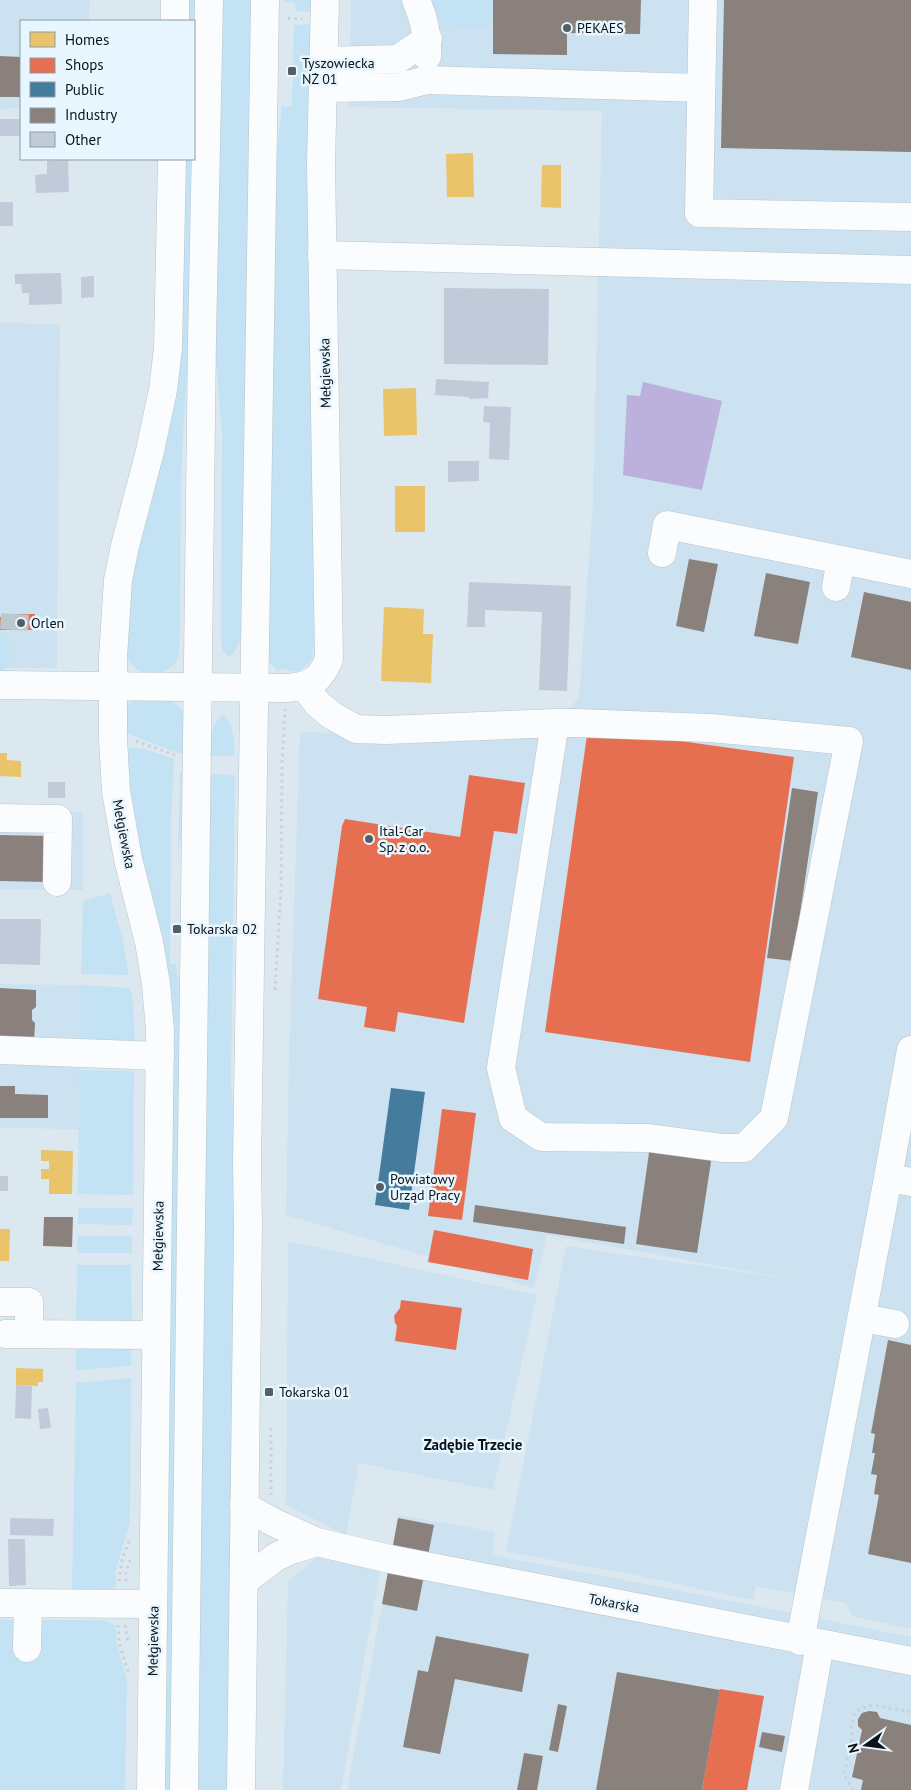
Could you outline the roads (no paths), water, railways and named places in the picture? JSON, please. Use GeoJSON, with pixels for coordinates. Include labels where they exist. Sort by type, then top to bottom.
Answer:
{"type":"FeatureCollection","features":[{"type":"Feature","properties":{"kind":"main road"},"geometry":{"type":"LineString","coordinates":[[175,0],[175,20]]}},
{"type":"Feature","properties":{"kind":"main road"},"geometry":{"type":"LineString","coordinates":[[184,1790],[202,329],[209,0]]}},
{"type":"Feature","properties":{"kind":"main road"},"geometry":{"type":"LineString","coordinates":[[241,1790],[248,1226],[247,1162],[256,687],[265,0]]}},
{"type":"Feature","properties":{"kind":"main road","name":"Mełgiewska"},"geometry":{"type":"LineString","coordinates":[[305,687],[318,678],[325,669],[329,658],[321,163],[325,0]]}},
{"type":"Feature","properties":{"kind":"main road"},"geometry":{"type":"LineString","coordinates":[[416,0],[421,11],[428,39],[427,80]]}},
{"type":"Feature","properties":{"kind":"main road"},"geometry":{"type":"LineString","coordinates":[[703,0],[699,212],[911,217]]}},
{"type":"Feature","properties":{"kind":"main road"},"geometry":{"type":"LineString","coordinates":[[324,61],[398,59],[428,39]]}},
{"type":"Feature","properties":{"kind":"main road"},"geometry":{"type":"LineString","coordinates":[[324,88],[399,87],[427,80],[701,88]]}},
{"type":"Feature","properties":{"kind":"main road","name":"Mełgiewska"},"geometry":{"type":"LineString","coordinates":[[151,1790],[160,1056],[158,1007],[152,960],[124,842],[116,791],[113,739],[113,686],[114,621],[118,580],[131,520],[160,408],[165,373],[170,295],[172,160]]}},
{"type":"Feature","properties":{"kind":"main road"},"geometry":{"type":"LineString","coordinates":[[322,255],[911,270]]}},
{"type":"Feature","properties":{"kind":"main road"},"geometry":{"type":"LineString","coordinates":[[662,553],[667,525],[911,574]]}},
{"type":"Feature","properties":{"kind":"main road"},"geometry":{"type":"LineString","coordinates":[[836,587],[841,560]]}},
{"type":"Feature","properties":{"kind":"main road"},"geometry":{"type":"LineString","coordinates":[[0,685],[305,687],[317,703],[331,716],[356,729],[386,730],[555,723],[576,723],[710,728],[849,741],[774,1118],[744,1148],[723,1148],[649,1138],[541,1137],[513,1118],[501,1068],[555,723]]}},
{"type":"Feature","properties":{"kind":"main road"},"geometry":{"type":"LineString","coordinates":[[0,818],[58,820],[57,882]]}},
{"type":"Feature","properties":{"kind":"main road"},"geometry":{"type":"LineString","coordinates":[[0,1050],[160,1056]]}},
{"type":"Feature","properties":{"kind":"main road"},"geometry":{"type":"LineString","coordinates":[[794,1790],[810,1643],[862,1318],[900,1180],[911,1050]]}},
{"type":"Feature","properties":{"kind":"main road"},"geometry":{"type":"LineString","coordinates":[[0,1302],[28,1302],[17,1334],[156,1335]]}},
{"type":"Feature","properties":{"kind":"main road"},"geometry":{"type":"LineString","coordinates":[[862,1318],[895,1324]]}},
{"type":"Feature","properties":{"kind":"main road","name":"Tokarska"},"geometry":{"type":"LineString","coordinates":[[244,1506],[275,1524],[318,1542],[390,1559],[810,1643],[911,1661]]}},
{"type":"Feature","properties":{"kind":"main road","name":"Tokarska"},"geometry":{"type":"LineString","coordinates":[[244,1581],[276,1558],[291,1550],[318,1542]]}},
{"type":"Feature","properties":{"kind":"main road"},"geometry":{"type":"LineString","coordinates":[[0,1603],[153,1604]]}},
{"type":"Feature","properties":{"kind":"main road"},"geometry":{"type":"LineString","coordinates":[[27,1648],[28,1603]]}},
{"type":"Feature","properties":{"kind":"tunnel"},"geometry":{"type":"LineString","coordinates":[[14,630],[15,614]]}},
{"type":"Feature","properties":{"kind":"place","name":"PEKAES"},"geometry":{"type":"Point","coordinates":[567,28]}},
{"type":"Feature","properties":{"kind":"place","name":"Tyszowiecka NŻ 01"},"geometry":{"type":"Point","coordinates":[292,71]}},
{"type":"Feature","properties":{"kind":"place","name":"Orlen"},"geometry":{"type":"Point","coordinates":[21,623]}},
{"type":"Feature","properties":{"kind":"place","name":"Ital-Car Sp. z o.o."},"geometry":{"type":"Point","coordinates":[369,839]}},
{"type":"Feature","properties":{"kind":"place","name":"Tokarska 02"},"geometry":{"type":"Point","coordinates":[177,929]}},
{"type":"Feature","properties":{"kind":"place","name":"Powiatowy Urząd Pracy"},"geometry":{"type":"Point","coordinates":[380,1187]}},
{"type":"Feature","properties":{"kind":"place","name":"Tokarska 01"},"geometry":{"type":"Point","coordinates":[269,1392]}},
{"type":"Feature","properties":{"kind":"district","name":"Zadębie Trzecie"},"geometry":{"type":"Point","coordinates":[473,1444]}}]}
